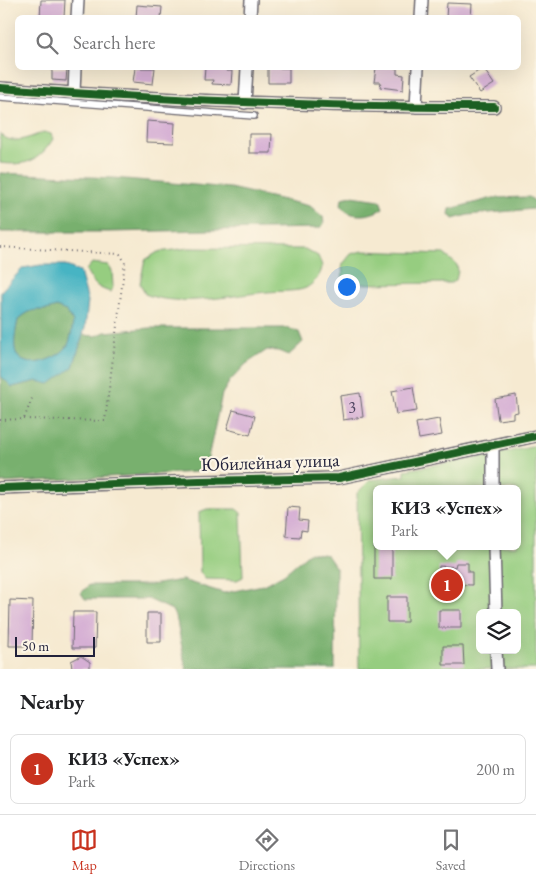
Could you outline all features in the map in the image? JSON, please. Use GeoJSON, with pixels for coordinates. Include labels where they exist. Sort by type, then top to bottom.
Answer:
{"type":"FeatureCollection","features":[{"type":"Feature","properties":{"kind":"street"},"geometry":{"type":"LineString","coordinates":[[78,0],[78,15]]}},
{"type":"Feature","properties":{"kind":"street"},"geometry":{"type":"LineString","coordinates":[[250,15],[251,0]]}},
{"type":"Feature","properties":{"kind":"street"},"geometry":{"type":"LineString","coordinates":[[421,15],[422,0]]}},
{"type":"Feature","properties":{"kind":"street"},"geometry":{"type":"LineString","coordinates":[[74,93],[75,70]]}},
{"type":"Feature","properties":{"kind":"street"},"geometry":{"type":"LineString","coordinates":[[244,103],[247,70]]}},
{"type":"Feature","properties":{"kind":"street"},"geometry":{"type":"LineString","coordinates":[[416,107],[418,70]]}},
{"type":"Feature","properties":{"kind":"street"},"geometry":{"type":"LineString","coordinates":[[0,88],[244,103],[494,107]]}},
{"type":"Feature","properties":{"kind":"street","name":"Юбилейная улица"},"geometry":{"type":"LineString","coordinates":[[0,488],[339,478],[536,436]]}},
{"type":"Feature","properties":{"kind":"street"},"geometry":{"type":"LineString","coordinates":[[493,445],[494,485]]}},
{"type":"Feature","properties":{"kind":"street"},"geometry":{"type":"LineString","coordinates":[[494,550],[496,609]]}},
{"type":"Feature","properties":{"kind":"street"},"geometry":{"type":"LineString","coordinates":[[496,654],[497,669]]}},
{"type":"Feature","properties":{"kind":"lane"},"geometry":{"type":"LineString","coordinates":[[0,98],[254,116]]}},
{"type":"Feature","properties":{"kind":"path"},"geometry":{"type":"LineString","coordinates":[[0,247],[120,254],[125,262],[106,420],[0,420]]}},
{"type":"Feature","properties":{"kind":"path"},"geometry":{"type":"LineString","coordinates":[[24,419],[33,396]]}},
{"type":"Feature","properties":{"kind":"green space"},"geometry":{"type":"Polygon","coordinates":[[[44,132],[51,134],[53,139],[48,147],[37,157],[24,163],[0,163],[0,133],[9,139],[21,140],[44,132]]]}},
{"type":"Feature","properties":{"kind":"green space"},"geometry":{"type":"Polygon","coordinates":[[[0,173],[113,178],[230,188],[310,206],[323,217],[324,224],[319,228],[0,232],[0,173]]]}},
{"type":"Feature","properties":{"kind":"green space"},"geometry":{"type":"Polygon","coordinates":[[[352,196],[380,200],[383,208],[365,215],[350,213],[345,211],[341,205],[342,198],[352,196]]]}},
{"type":"Feature","properties":{"kind":"green space"},"geometry":{"type":"Polygon","coordinates":[[[529,197],[536,202],[536,206],[533,209],[468,215],[453,219],[449,214],[450,209],[493,198],[529,197]]]}},
{"type":"Feature","properties":{"kind":"green space"},"geometry":{"type":"Polygon","coordinates":[[[189,248],[305,249],[318,256],[322,267],[320,274],[314,282],[306,288],[298,290],[189,300],[173,300],[145,294],[140,283],[145,260],[158,252],[189,248]]]}},
{"type":"Feature","properties":{"kind":"green space"},"geometry":{"type":"Polygon","coordinates":[[[362,251],[444,254],[457,265],[456,280],[451,283],[353,284],[343,280],[342,265],[351,254],[362,251]]]}},
{"type":"Feature","properties":{"kind":"green space"},"geometry":{"type":"Polygon","coordinates":[[[92,263],[108,265],[112,271],[113,287],[110,292],[95,284],[86,270],[92,263]]]}},
{"type":"Feature","properties":{"kind":"green space"},"geometry":{"type":"Polygon","coordinates":[[[56,307],[66,311],[73,322],[68,345],[56,356],[42,362],[34,363],[21,360],[17,355],[15,347],[18,320],[29,312],[56,307]]]}},
{"type":"Feature","properties":{"kind":"green space"},"geometry":{"type":"Polygon","coordinates":[[[149,328],[286,328],[299,332],[303,342],[289,355],[267,350],[246,364],[230,381],[222,394],[206,467],[196,472],[0,483],[1,376],[12,387],[37,381],[73,367],[83,335],[96,336],[105,332],[149,328]]]}},
{"type":"Feature","properties":{"kind":"green space"},"geometry":{"type":"Polygon","coordinates":[[[536,446],[536,669],[359,669],[357,493],[370,480],[405,476],[405,470],[536,446]]]}},
{"type":"Feature","properties":{"kind":"green space"},"geometry":{"type":"Polygon","coordinates":[[[207,509],[236,509],[241,513],[243,577],[237,580],[205,579],[200,572],[199,512],[207,509]]]}},
{"type":"Feature","properties":{"kind":"green space"},"geometry":{"type":"Polygon","coordinates":[[[310,552],[327,555],[336,568],[335,669],[186,669],[177,621],[172,610],[148,599],[85,599],[81,593],[89,585],[150,585],[182,580],[224,593],[263,585],[284,574],[310,552]]]}},
{"type":"Feature","properties":{"kind":"water"},"geometry":{"type":"Polygon","coordinates":[[[41,265],[64,265],[80,272],[88,301],[85,328],[73,367],[50,384],[37,381],[12,387],[1,376],[1,291],[23,268],[41,265]],[[56,307],[33,311],[18,320],[15,347],[17,355],[21,360],[34,363],[42,362],[56,356],[66,348],[70,339],[73,322],[66,311],[56,307]]]}},
{"type":"Feature","properties":{"kind":"building"},"geometry":{"type":"Polygon","coordinates":[[[41,0],[65,0],[64,15],[40,15],[41,0]]]}},
{"type":"Feature","properties":{"kind":"building"},"geometry":{"type":"Polygon","coordinates":[[[447,3],[472,4],[471,15],[446,15],[447,3]]]}},
{"type":"Feature","properties":{"kind":"building"},"geometry":{"type":"Polygon","coordinates":[[[137,5],[162,7],[161,15],[136,15],[137,5]]]}},
{"type":"Feature","properties":{"kind":"building"},"geometry":{"type":"Polygon","coordinates":[[[52,70],[67,70],[66,81],[52,80],[52,70]]]}},
{"type":"Feature","properties":{"kind":"building"},"geometry":{"type":"Polygon","coordinates":[[[135,70],[155,70],[153,84],[133,82],[135,70]]]}},
{"type":"Feature","properties":{"kind":"building"},"geometry":{"type":"Polygon","coordinates":[[[205,70],[232,71],[231,85],[212,84],[213,80],[204,80],[205,70]]]}},
{"type":"Feature","properties":{"kind":"building"},"geometry":{"type":"Polygon","coordinates":[[[268,70],[289,70],[289,83],[268,83],[268,70]]]}},
{"type":"Feature","properties":{"kind":"building"},"geometry":{"type":"Polygon","coordinates":[[[376,70],[397,70],[397,74],[404,75],[403,90],[380,87],[381,82],[374,82],[376,70]]]}},
{"type":"Feature","properties":{"kind":"building"},"geometry":{"type":"Polygon","coordinates":[[[480,70],[484,70],[494,84],[480,93],[469,77],[480,70]]]}},
{"type":"Feature","properties":{"kind":"building"},"geometry":{"type":"Polygon","coordinates":[[[147,121],[175,123],[174,143],[146,142],[147,121]]]}},
{"type":"Feature","properties":{"kind":"building"},"geometry":{"type":"Polygon","coordinates":[[[249,134],[272,134],[271,153],[249,153],[249,134]]]}},
{"type":"Feature","properties":{"kind":"building"},"geometry":{"type":"Polygon","coordinates":[[[413,387],[417,411],[396,414],[392,391],[413,387]]]}},
{"type":"Feature","properties":{"kind":"building"},"geometry":{"type":"Polygon","coordinates":[[[360,393],[363,417],[343,420],[340,396],[360,393]]]}},
{"type":"Feature","properties":{"kind":"building"},"geometry":{"type":"Polygon","coordinates":[[[516,395],[518,412],[513,413],[513,418],[498,420],[495,399],[516,395]]]}},
{"type":"Feature","properties":{"kind":"building"},"geometry":{"type":"Polygon","coordinates":[[[233,410],[255,416],[250,435],[227,429],[233,410]]]}},
{"type":"Feature","properties":{"kind":"building"},"geometry":{"type":"Polygon","coordinates":[[[439,419],[442,435],[419,439],[416,423],[439,419]]]}},
{"type":"Feature","properties":{"kind":"building"},"geometry":{"type":"Polygon","coordinates":[[[288,507],[300,508],[299,520],[308,521],[307,531],[301,530],[300,537],[286,536],[288,507]]]}},
{"type":"Feature","properties":{"kind":"building"},"geometry":{"type":"Polygon","coordinates":[[[374,550],[392,550],[392,579],[374,579],[374,550]]]}},
{"type":"Feature","properties":{"kind":"building"},"geometry":{"type":"Polygon","coordinates":[[[456,563],[468,563],[468,572],[472,572],[472,585],[439,584],[439,566],[455,567],[456,563]]]}},
{"type":"Feature","properties":{"kind":"building"},"geometry":{"type":"Polygon","coordinates":[[[387,597],[407,597],[407,622],[387,622],[387,597]]]}},
{"type":"Feature","properties":{"kind":"building"},"geometry":{"type":"Polygon","coordinates":[[[10,600],[33,601],[32,646],[9,646],[10,600]]]}},
{"type":"Feature","properties":{"kind":"building"},"geometry":{"type":"Polygon","coordinates":[[[439,610],[461,610],[461,628],[439,628],[439,610]]]}},
{"type":"Feature","properties":{"kind":"building"},"geometry":{"type":"Polygon","coordinates":[[[73,612],[96,612],[95,648],[72,648],[73,612]]]}},
{"type":"Feature","properties":{"kind":"building"},"geometry":{"type":"Polygon","coordinates":[[[147,613],[161,613],[161,642],[147,642],[147,613]]]}},
{"type":"Feature","properties":{"kind":"building"},"geometry":{"type":"Polygon","coordinates":[[[443,646],[463,646],[464,665],[443,665],[443,646]]]}},
{"type":"Feature","properties":{"kind":"building"},"geometry":{"type":"Polygon","coordinates":[[[81,656],[90,662],[90,669],[72,669],[71,661],[81,656]]]}},
{"type":"Feature","properties":{"kind":"cycle path"},"geometry":{"type":"LineString","coordinates":[[0,88],[247,102],[370,106],[494,107]]}},
{"type":"Feature","properties":{"kind":"cycle path"},"geometry":{"type":"LineString","coordinates":[[0,488],[339,478],[536,436]]}},
{"type":"Feature","properties":{"kind":"place","name":"КИЗ «Успех»"},"geometry":{"type":"Point","coordinates":[447,585]}}]}
